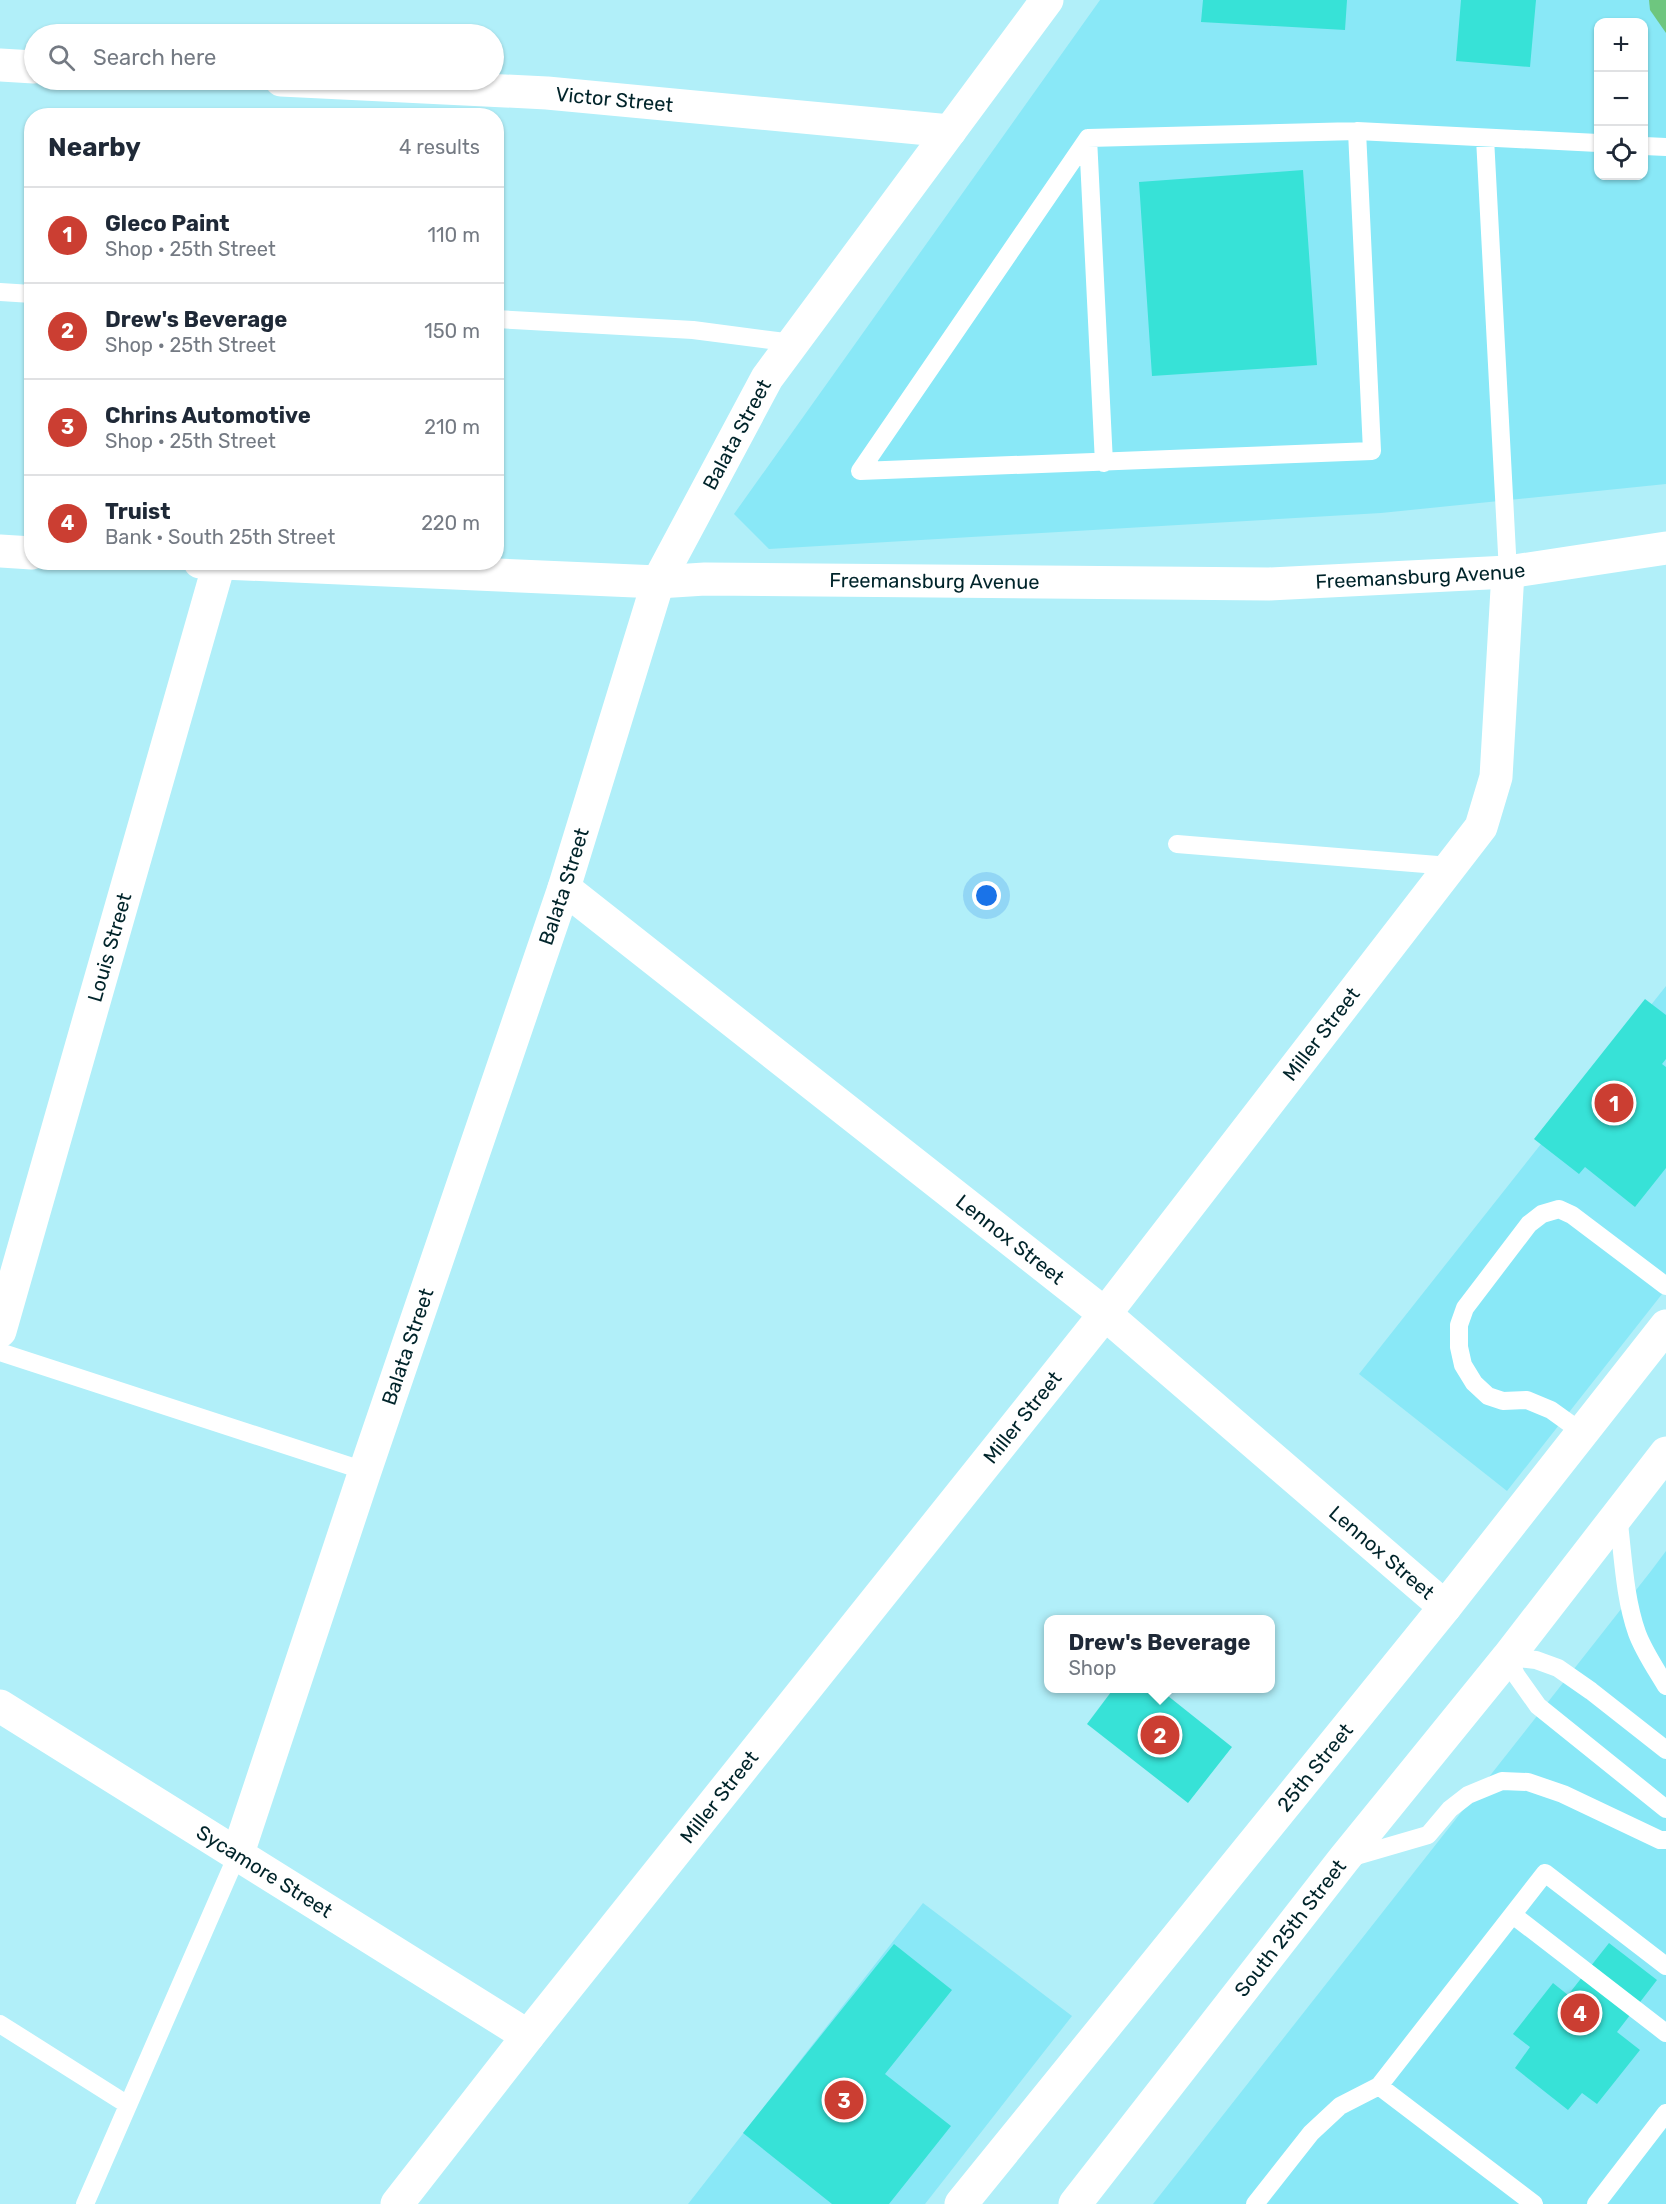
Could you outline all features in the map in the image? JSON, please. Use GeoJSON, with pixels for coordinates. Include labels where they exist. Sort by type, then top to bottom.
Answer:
{"type":"FeatureCollection","features":[{"type":"Feature","properties":{"kind":"street","name":"Balata Street"},"geometry":{"type":"LineString","coordinates":[[238,1853],[365,1471],[564,888],[658,582],[767,378],[1047,0]]}},
{"type":"Feature","properties":{"kind":"street"},"geometry":{"type":"LineString","coordinates":[[0,65],[24,66]]}},
{"type":"Feature","properties":{"kind":"street","name":"Victor Street"},"geometry":{"type":"LineString","coordinates":[[485,90],[547,93],[950,131]]}},
{"type":"Feature","properties":{"kind":"street","name":"Freemansburg Avenue"},"geometry":{"type":"LineString","coordinates":[[375,570],[658,582],[705,579],[1269,584],[1508,572],[1666,548]]}},
{"type":"Feature","properties":{"kind":"street"},"geometry":{"type":"LineString","coordinates":[[0,551],[24,552]]}},
{"type":"Feature","properties":{"kind":"street","name":"Louis Street"},"geometry":{"type":"LineString","coordinates":[[0,1331],[208,570]]}},
{"type":"Feature","properties":{"kind":"street","name":"Miller Street"},"geometry":{"type":"LineString","coordinates":[[397,2204],[528,2036],[1105,1314],[1255,1123],[1481,827],[1496,777],[1508,572]]}},
{"type":"Feature","properties":{"kind":"street","name":"Lennox Street"},"geometry":{"type":"LineString","coordinates":[[564,888],[1105,1314],[1445,1607]]}},
{"type":"Feature","properties":{"kind":"street","name":"25th Street"},"geometry":{"type":"LineString","coordinates":[[961,2204],[1445,1607],[1666,1326]]}},
{"type":"Feature","properties":{"kind":"street"},"geometry":{"type":"LineString","coordinates":[[1508,1657],[1666,1454]]}},
{"type":"Feature","properties":{"kind":"street","name":"South 25th Street"},"geometry":{"type":"LineString","coordinates":[[1075,2204],[1344,1859],[1508,1657]]}},
{"type":"Feature","properties":{"kind":"street","name":"Sycamore Street"},"geometry":{"type":"LineString","coordinates":[[0,1706],[528,2036]]}},
{"type":"Feature","properties":{"kind":"lane"},"geometry":{"type":"LineString","coordinates":[[1088,138],[860,471],[1372,451],[1358,131]]}},
{"type":"Feature","properties":{"kind":"lane"},"geometry":{"type":"LineString","coordinates":[[1088,138],[1358,131],[1594,143]]}},
{"type":"Feature","properties":{"kind":"lane"},"geometry":{"type":"LineString","coordinates":[[1088,138],[1104,463]]}},
{"type":"Feature","properties":{"kind":"lane"},"geometry":{"type":"LineString","coordinates":[[1485,138],[1508,572]]}},
{"type":"Feature","properties":{"kind":"lane"},"geometry":{"type":"LineString","coordinates":[[1648,146],[1666,147]]}},
{"type":"Feature","properties":{"kind":"lane"},"geometry":{"type":"LineString","coordinates":[[0,292],[24,294]]}},
{"type":"Feature","properties":{"kind":"lane"},"geometry":{"type":"LineString","coordinates":[[504,319],[693,330],[793,343]]}},
{"type":"Feature","properties":{"kind":"lane"},"geometry":{"type":"LineString","coordinates":[[1177,844],[1450,866]]}},
{"type":"Feature","properties":{"kind":"lane"},"geometry":{"type":"LineString","coordinates":[[1583,1432],[1551,1410],[1527,1400],[1503,1401],[1488,1396],[1474,1383],[1463,1365],[1460,1347],[1459,1325],[1465,1308],[1529,1224],[1542,1214],[1559,1209],[1572,1215],[1666,1286]]}},
{"type":"Feature","properties":{"kind":"lane"},"geometry":{"type":"LineString","coordinates":[[0,1352],[365,1471]]}},
{"type":"Feature","properties":{"kind":"lane"},"geometry":{"type":"LineString","coordinates":[[1618,1515],[1626,1586],[1637,1632],[1646,1653],[1666,1686]]}},
{"type":"Feature","properties":{"kind":"lane"},"geometry":{"type":"LineString","coordinates":[[1508,1657],[1536,1660],[1558,1668],[1666,1750]]}},
{"type":"Feature","properties":{"kind":"lane"},"geometry":{"type":"LineString","coordinates":[[1508,1657],[1516,1675],[1538,1706],[1666,1809]]}},
{"type":"Feature","properties":{"kind":"lane"},"geometry":{"type":"LineString","coordinates":[[1344,1859],[1428,1835],[1450,1809],[1468,1795],[1502,1781],[1528,1782],[1563,1794],[1660,1840],[1666,1840]]}},
{"type":"Feature","properties":{"kind":"lane"},"geometry":{"type":"LineString","coordinates":[[85,2204],[238,1853]]}},
{"type":"Feature","properties":{"kind":"lane"},"geometry":{"type":"LineString","coordinates":[[1255,2204],[1311,2133],[1340,2106],[1379,2086],[1545,1873],[1666,1966]]}},
{"type":"Feature","properties":{"kind":"lane"},"geometry":{"type":"LineString","coordinates":[[1513,1915],[1666,2033]]}},
{"type":"Feature","properties":{"kind":"lane"},"geometry":{"type":"LineString","coordinates":[[0,2024],[128,2105]]}},
{"type":"Feature","properties":{"kind":"lane"},"geometry":{"type":"LineString","coordinates":[[1379,2086],[1534,2204]]}},
{"type":"Feature","properties":{"kind":"lane"},"geometry":{"type":"LineString","coordinates":[[1596,2204],[1666,2113]]}},
{"type":"Feature","properties":{"kind":"shaded area"},"geometry":{"type":"Polygon","coordinates":[[[1100,0],[1666,0],[1666,484],[1381,513],[769,549],[734,514],[1100,0]]]}},
{"type":"Feature","properties":{"kind":"shaded area"},"geometry":{"type":"Polygon","coordinates":[[[1649,0],[1666,0],[1666,33],[1650,10],[1649,0]]]}},
{"type":"Feature","properties":{"kind":"shaded area"},"geometry":{"type":"Polygon","coordinates":[[[1666,986],[1666,1289],[1507,1491],[1359,1374],[1666,986]]]}},
{"type":"Feature","properties":{"kind":"shaded area"},"geometry":{"type":"Polygon","coordinates":[[[1666,1551],[1666,2204],[1153,2204],[1651,1571],[1666,1551]]]}},
{"type":"Feature","properties":{"kind":"shaded area"},"geometry":{"type":"Polygon","coordinates":[[[923,1903],[1072,2016],[925,2204],[688,2204],[923,1903]]]}},
{"type":"Feature","properties":{"kind":"building"},"geometry":{"type":"Polygon","coordinates":[[[1203,0],[1347,0],[1345,30],[1201,22],[1203,0]]]}},
{"type":"Feature","properties":{"kind":"building"},"geometry":{"type":"Polygon","coordinates":[[[1461,0],[1536,0],[1530,67],[1456,61],[1461,0]]]}},
{"type":"Feature","properties":{"kind":"building"},"geometry":{"type":"Polygon","coordinates":[[[1303,170],[1317,365],[1152,376],[1139,182],[1303,170]]]}},
{"type":"Feature","properties":{"kind":"building"},"geometry":{"type":"Polygon","coordinates":[[[1645,999],[1666,1015],[1666,1059],[1662,1064],[1666,1067],[1666,1168],[1635,1207],[1585,1167],[1579,1174],[1534,1139],[1645,999]]]}},
{"type":"Feature","properties":{"kind":"building"},"geometry":{"type":"Polygon","coordinates":[[[1110,1693],[1164,1693],[1232,1747],[1188,1803],[1087,1724],[1110,1693]]]}},
{"type":"Feature","properties":{"kind":"building"},"geometry":{"type":"Polygon","coordinates":[[[1609,1943],[1657,1980],[1617,2032],[1640,2050],[1597,2104],[1582,2093],[1568,2110],[1515,2068],[1530,2047],[1513,2034],[1553,1983],[1568,1995],[1609,1943]]]}},
{"type":"Feature","properties":{"kind":"building"},"geometry":{"type":"Polygon","coordinates":[[[894,1944],[952,1990],[885,2074],[951,2126],[889,2204],[832,2204],[743,2133],[894,1944]]]}},
{"type":"Feature","properties":{"kind":"place","name":"Gleco Paint"},"geometry":{"type":"Point","coordinates":[1614,1103]}},
{"type":"Feature","properties":{"kind":"place","name":"Drew's Beverage"},"geometry":{"type":"Point","coordinates":[1160,1735]}},
{"type":"Feature","properties":{"kind":"place","name":"Truist"},"geometry":{"type":"Point","coordinates":[1580,2013]}},
{"type":"Feature","properties":{"kind":"place","name":"Chrins Automotive"},"geometry":{"type":"Point","coordinates":[844,2100]}}]}
